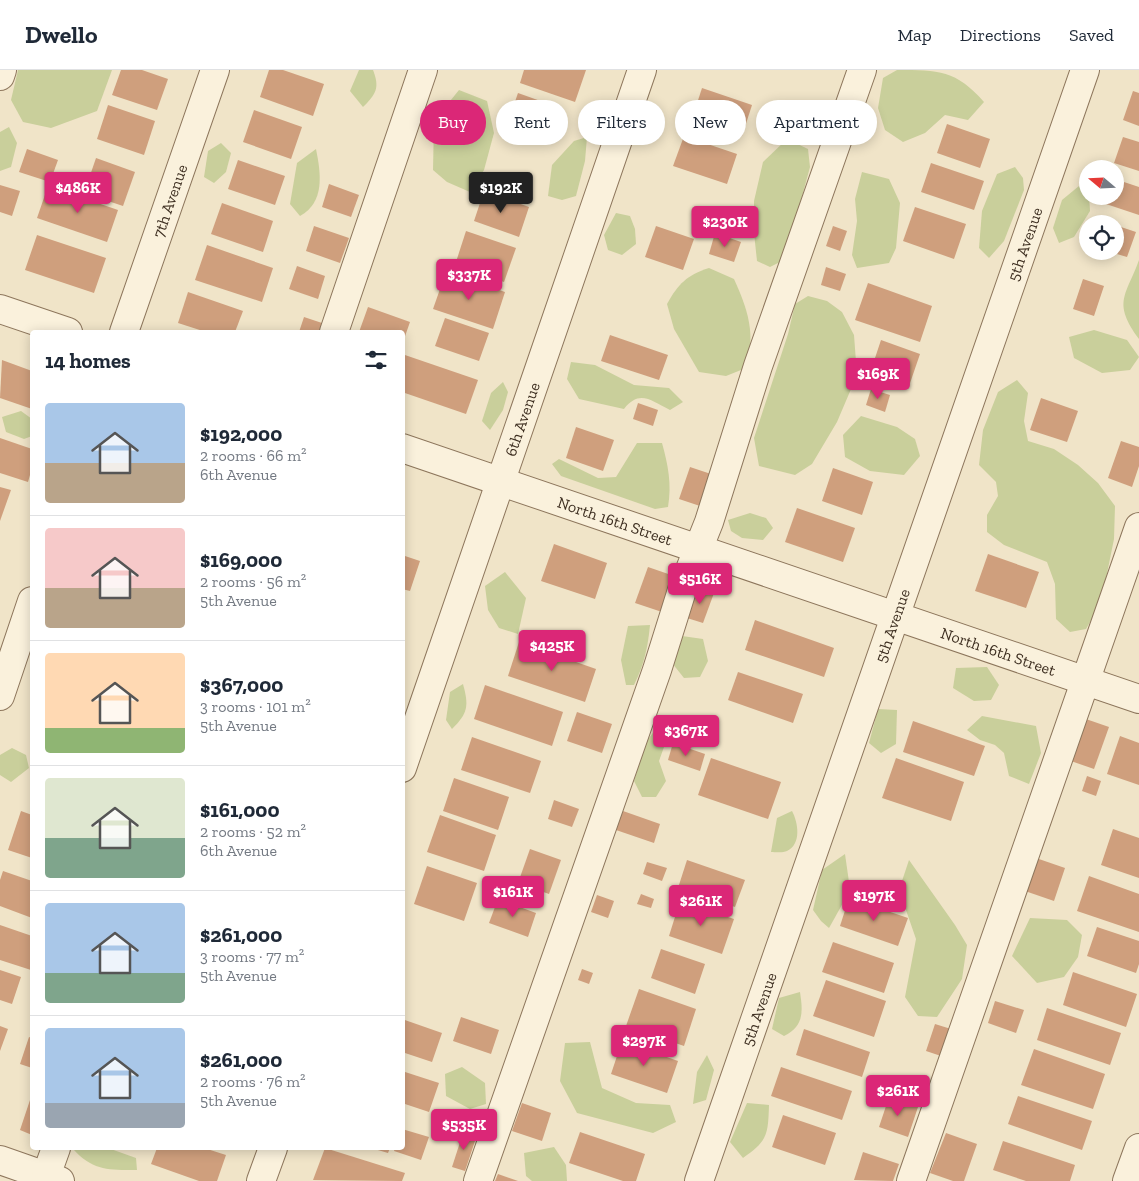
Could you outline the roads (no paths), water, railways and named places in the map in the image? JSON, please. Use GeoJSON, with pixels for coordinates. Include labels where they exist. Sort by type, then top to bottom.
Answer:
{"type":"FeatureCollection","features":[{"type":"Feature","properties":{"kind":"street"},"geometry":{"type":"LineString","coordinates":[[0,76],[2,70]]}},
{"type":"Feature","properties":{"kind":"street","name":"7th Avenue"},"geometry":{"type":"LineString","coordinates":[[125,330],[215,70]]}},
{"type":"Feature","properties":{"kind":"street"},"geometry":{"type":"LineString","coordinates":[[335,330],[424,70]]}},
{"type":"Feature","properties":{"kind":"street","name":"6th Avenue"},"geometry":{"type":"LineString","coordinates":[[405,759],[642,70]]}},
{"type":"Feature","properties":{"kind":"street"},"geometry":{"type":"LineString","coordinates":[[478,1181],[698,549],[758,366],[862,70]]}},
{"type":"Feature","properties":{"kind":"street","name":"5th Avenue"},"geometry":{"type":"LineString","coordinates":[[699,1181],[1086,70]]}},
{"type":"Feature","properties":{"kind":"street"},"geometry":{"type":"LineString","coordinates":[[0,309],[62,330]]}},
{"type":"Feature","properties":{"kind":"street","name":"North 16th Street"},"geometry":{"type":"LineString","coordinates":[[405,449],[1139,699]]}},
{"type":"Feature","properties":{"kind":"street"},"geometry":{"type":"LineString","coordinates":[[911,1181],[1087,681],[1139,527]]}},
{"type":"Feature","properties":{"kind":"street"},"geometry":{"type":"LineString","coordinates":[[0,696],[30,607]]}},
{"type":"Feature","properties":{"kind":"street"},"geometry":{"type":"LineString","coordinates":[[1127,1181],[1139,1148]]}},
{"type":"Feature","properties":{"kind":"street"},"geometry":{"type":"LineString","coordinates":[[0,1160],[53,1179],[56,1150]]}},
{"type":"Feature","properties":{"kind":"street"},"geometry":{"type":"LineString","coordinates":[[261,1181],[272,1150]]}}]}
